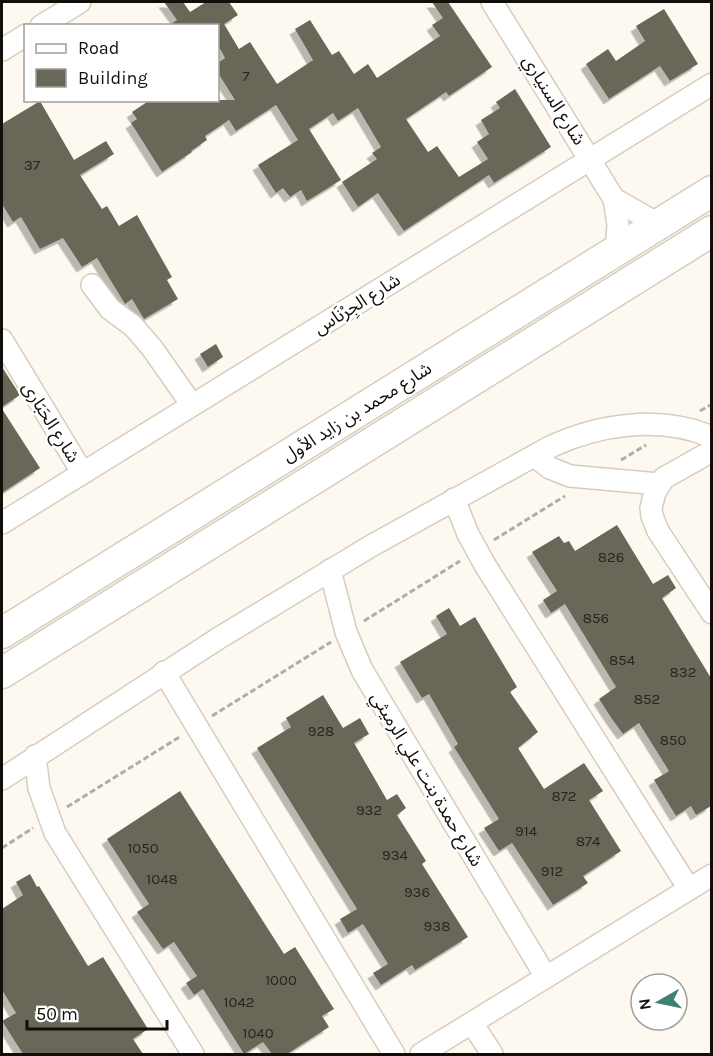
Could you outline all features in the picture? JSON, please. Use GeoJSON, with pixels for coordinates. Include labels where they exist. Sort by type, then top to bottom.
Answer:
{"type":"FeatureCollection","features":[{"type":"Feature","properties":{"kind":"main road","name":"شارع محمد بن زايد الأول"},"geometry":{"type":"LineString","coordinates":[[2,633],[711,191]]}},
{"type":"Feature","properties":{"kind":"main road","name":"شارع محمد بن زايد الأول"},"geometry":{"type":"LineString","coordinates":[[2,673],[703,240]]}},
{"type":"Feature","properties":{"kind":"street"},"geometry":{"type":"LineString","coordinates":[[44,24],[80,2]]}},
{"type":"Feature","properties":{"kind":"street","name":"شارع السنياري"},"geometry":{"type":"LineString","coordinates":[[492,2],[614,199],[618,225],[616,251]]}},
{"type":"Feature","properties":{"kind":"street"},"geometry":{"type":"LineString","coordinates":[[2,50],[24,36]]}},
{"type":"Feature","properties":{"kind":"street","name":"شارع الجِرْنَاس"},"geometry":{"type":"LineString","coordinates":[[2,523],[711,84]]}},
{"type":"Feature","properties":{"kind":"street","name":"شارع السنياري"},"geometry":{"type":"LineString","coordinates":[[614,199],[658,224]]}},
{"type":"Feature","properties":{"kind":"street"},"geometry":{"type":"LineString","coordinates":[[92,285],[110,309],[133,326],[152,348],[192,405]]}},
{"type":"Feature","properties":{"kind":"street","name":"شارع الحَبَارى"},"geometry":{"type":"LineString","coordinates":[[2,340],[82,472]]}},
{"type":"Feature","properties":{"kind":"street"},"geometry":{"type":"LineString","coordinates":[[2,779],[164,672],[330,570],[454,499],[566,439],[617,426],[675,427],[711,437]]}},
{"type":"Feature","properties":{"kind":"street"},"geometry":{"type":"LineString","coordinates":[[711,451],[671,474],[659,484],[654,492],[651,508],[654,524],[711,613]]}},
{"type":"Feature","properties":{"kind":"street"},"geometry":{"type":"LineString","coordinates":[[534,456],[550,468],[570,476],[659,484]]}},
{"type":"Feature","properties":{"kind":"street"},"geometry":{"type":"LineString","coordinates":[[454,499],[481,558],[689,889]]}},
{"type":"Feature","properties":{"kind":"street","name":"شارع حمدة بنت علي الرميثي"},"geometry":{"type":"LineString","coordinates":[[330,570],[343,622],[362,670],[546,977]]}},
{"type":"Feature","properties":{"kind":"street"},"geometry":{"type":"LineString","coordinates":[[164,672],[394,1054]]}},
{"type":"Feature","properties":{"kind":"street"},"geometry":{"type":"LineString","coordinates":[[35,756],[41,796],[55,833],[194,1054]]}},
{"type":"Feature","properties":{"kind":"street"},"geometry":{"type":"LineString","coordinates":[[421,1054],[711,875]]}},
{"type":"Feature","properties":{"kind":"street"},"geometry":{"type":"LineString","coordinates":[[472,1023],[492,1054]]}},
{"type":"Feature","properties":{"kind":"building"},"geometry":{"type":"Polygon","coordinates":[[[164,2],[183,2],[190,12],[206,2],[229,2],[238,15],[224,24],[239,49],[250,42],[277,84],[313,60],[295,29],[310,20],[332,55],[339,51],[354,74],[368,64],[377,78],[440,36],[432,25],[443,18],[432,2],[448,2],[492,67],[449,96],[446,92],[406,119],[428,152],[437,146],[459,177],[488,159],[477,142],[489,134],[481,120],[500,108],[496,102],[515,89],[551,147],[494,183],[489,175],[404,231],[378,193],[358,207],[342,182],[377,159],[372,153],[381,147],[358,108],[338,121],[333,113],[309,129],[341,180],[307,201],[301,190],[290,197],[283,188],[276,193],[258,165],[298,140],[276,105],[236,131],[229,120],[205,136],[207,140],[192,152],[162,172],[131,123],[137,119],[132,112],[147,102],[235,100],[219,75],[219,62],[225,58],[219,47],[219,24],[171,24],[177,20],[164,2]]]}},
{"type":"Feature","properties":{"kind":"building"},"geometry":{"type":"Polygon","coordinates":[[[664,9],[698,64],[670,81],[660,66],[609,99],[586,64],[608,49],[616,61],[645,41],[636,26],[664,9]]]}},
{"type":"Feature","properties":{"kind":"building"},"geometry":{"type":"Polygon","coordinates":[[[41,102],[74,160],[106,141],[114,154],[80,175],[102,209],[107,206],[119,226],[137,215],[172,277],[167,280],[178,299],[144,319],[132,299],[125,304],[97,258],[82,267],[63,238],[40,249],[21,217],[13,222],[2,204],[2,124],[41,102]]]}},
{"type":"Feature","properties":{"kind":"building"},"geometry":{"type":"Polygon","coordinates":[[[216,344],[223,357],[208,367],[200,354],[216,344]]]}},
{"type":"Feature","properties":{"kind":"building"},"geometry":{"type":"Polygon","coordinates":[[[2,367],[20,395],[2,407],[2,367]]]}},
{"type":"Feature","properties":{"kind":"building"},"geometry":{"type":"Polygon","coordinates":[[[2,409],[40,468],[2,493],[2,409]]]}},
{"type":"Feature","properties":{"kind":"building"},"geometry":{"type":"Polygon","coordinates":[[[617,525],[653,584],[668,575],[676,588],[662,598],[711,678],[711,806],[696,815],[691,806],[676,816],[654,780],[669,771],[639,723],[623,734],[599,699],[616,687],[565,604],[551,613],[543,600],[557,591],[532,552],[559,536],[564,543],[569,541],[575,551],[617,525]]]}},
{"type":"Feature","properties":{"kind":"building"},"geometry":{"type":"Polygon","coordinates":[[[449,608],[460,626],[475,617],[517,687],[510,692],[538,732],[518,748],[544,789],[584,763],[603,791],[589,800],[621,851],[583,876],[588,883],[553,905],[512,843],[499,851],[484,828],[499,819],[454,747],[458,744],[429,694],[422,698],[400,662],[447,634],[436,616],[449,608]]]}},
{"type":"Feature","properties":{"kind":"building"},"geometry":{"type":"Polygon","coordinates":[[[323,695],[343,728],[360,718],[369,734],[354,743],[387,800],[397,794],[406,808],[397,815],[426,861],[422,864],[468,937],[415,970],[412,965],[381,985],[373,973],[388,964],[363,924],[348,933],[340,919],[357,909],[257,748],[291,727],[286,718],[323,695]]]}},
{"type":"Feature","properties":{"kind":"building"},"geometry":{"type":"Polygon","coordinates":[[[180,791],[284,954],[295,947],[334,1009],[322,1016],[329,1027],[287,1054],[272,1054],[263,1042],[244,1054],[203,989],[194,995],[186,983],[197,976],[174,942],[163,949],[137,912],[149,904],[107,839],[180,791]]]}},
{"type":"Feature","properties":{"kind":"building"},"geometry":{"type":"Polygon","coordinates":[[[30,874],[88,966],[103,957],[148,1029],[133,1039],[143,1054],[23,1054],[2,1021],[16,1013],[2,990],[2,909],[23,895],[16,882],[30,874]]]}}]}
